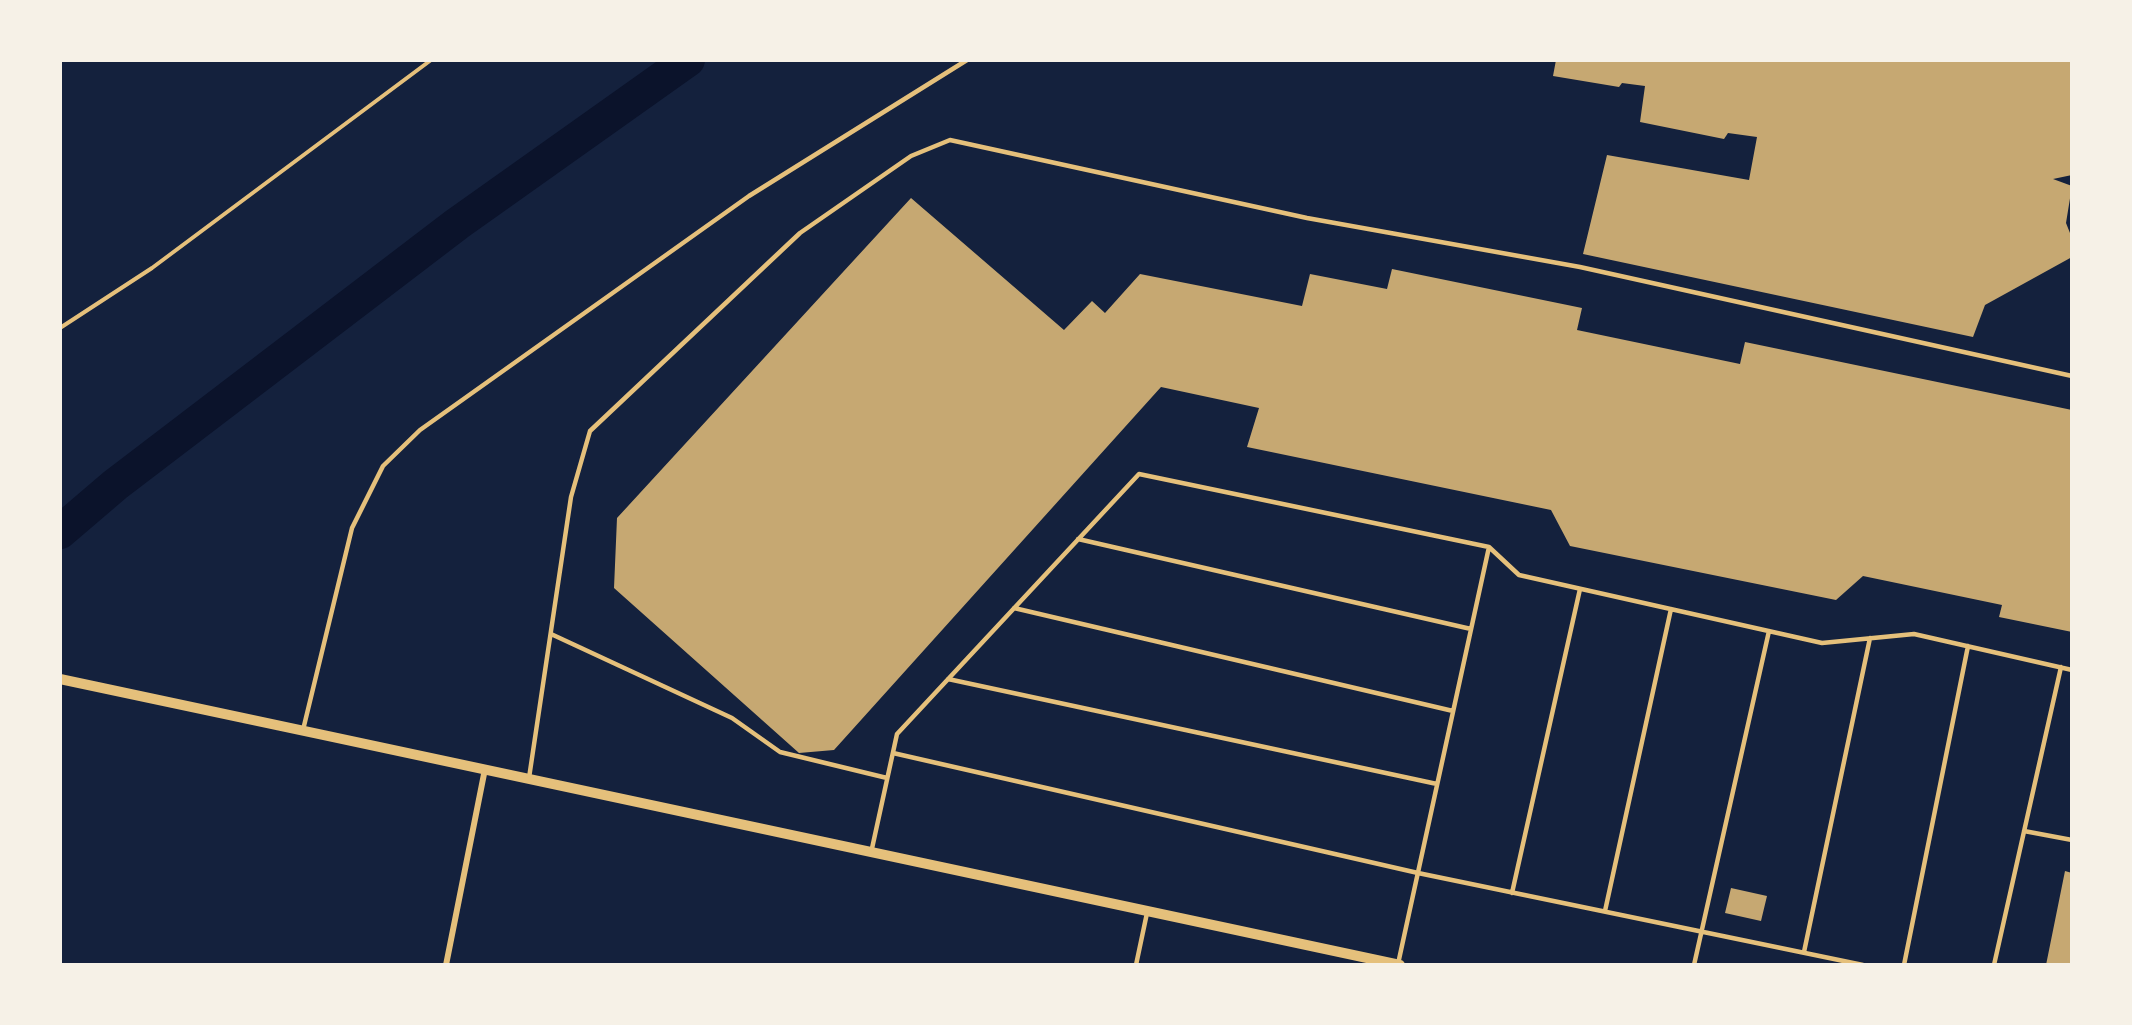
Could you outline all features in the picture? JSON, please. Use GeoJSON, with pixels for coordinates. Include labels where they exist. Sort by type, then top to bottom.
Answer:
{"type":"FeatureCollection","features":[{"type":"Feature","properties":{"kind":"street"},"geometry":{"type":"LineString","coordinates":[[60,679],[870,854],[1399,965]]}},
{"type":"Feature","properties":{"kind":"street"},"geometry":{"type":"LineString","coordinates":[[446,965],[485,769]]}},
{"type":"Feature","properties":{"kind":"lane"},"geometry":{"type":"LineString","coordinates":[[303,730],[352,528],[383,466],[420,430],[749,196],[967,60]]}},
{"type":"Feature","properties":{"kind":"lane"},"geometry":{"type":"LineString","coordinates":[[529,779],[571,497],[590,431],[800,233],[911,156],[950,140],[1307,218],[1580,267],[2072,376]]}},
{"type":"Feature","properties":{"kind":"lane"},"geometry":{"type":"LineString","coordinates":[[870,854],[897,734],[1139,474],[1489,547],[1519,575],[1822,643],[1914,634],[2072,670]]}},
{"type":"Feature","properties":{"kind":"lane"},"geometry":{"type":"LineString","coordinates":[[1078,539],[1471,629]]}},
{"type":"Feature","properties":{"kind":"lane"},"geometry":{"type":"LineString","coordinates":[[1399,965],[1489,547]]}},
{"type":"Feature","properties":{"kind":"lane"},"geometry":{"type":"LineString","coordinates":[[1512,892],[1580,589]]}},
{"type":"Feature","properties":{"kind":"lane"},"geometry":{"type":"LineString","coordinates":[[1014,608],[1453,711]]}},
{"type":"Feature","properties":{"kind":"lane"},"geometry":{"type":"LineString","coordinates":[[1605,911],[1671,609]]}},
{"type":"Feature","properties":{"kind":"lane"},"geometry":{"type":"LineString","coordinates":[[1694,965],[1769,631]]}},
{"type":"Feature","properties":{"kind":"lane"},"geometry":{"type":"LineString","coordinates":[[550,634],[732,718],[780,752],[887,778]]}},
{"type":"Feature","properties":{"kind":"lane"},"geometry":{"type":"LineString","coordinates":[[1804,952],[1870,638]]}},
{"type":"Feature","properties":{"kind":"lane"},"geometry":{"type":"LineString","coordinates":[[1904,965],[1968,646]]}},
{"type":"Feature","properties":{"kind":"lane"},"geometry":{"type":"LineString","coordinates":[[1994,965],[2061,667]]}},
{"type":"Feature","properties":{"kind":"lane"},"geometry":{"type":"LineString","coordinates":[[948,679],[1437,784]]}},
{"type":"Feature","properties":{"kind":"lane"},"geometry":{"type":"LineString","coordinates":[[893,753],[1418,873],[1863,965]]}},
{"type":"Feature","properties":{"kind":"lane"},"geometry":{"type":"LineString","coordinates":[[2024,831],[2072,840]]}},
{"type":"Feature","properties":{"kind":"lane"},"geometry":{"type":"LineString","coordinates":[[1136,965],[1148,913]]}},
{"type":"Feature","properties":{"kind":"path"},"geometry":{"type":"LineString","coordinates":[[60,328],[152,268],[431,60]]}},
{"type":"Feature","properties":{"kind":"building"},"geometry":{"type":"Polygon","coordinates":[[[1556,60],[2072,60],[2072,175],[2053,179],[2072,186],[2066,223],[2072,238],[2072,257],[1985,305],[1973,337],[1583,254],[1607,155],[1749,180],[1757,137],[1728,133],[1724,139],[1640,122],[1645,86],[1622,83],[1619,87],[1553,76],[1556,60]]]}},
{"type":"Feature","properties":{"kind":"building"},"geometry":{"type":"Polygon","coordinates":[[[911,198],[1064,330],[1092,301],[1105,313],[1140,274],[1302,306],[1310,274],[1387,289],[1392,269],[1582,308],[1577,330],[1740,364],[1745,342],[2072,410],[2072,632],[1999,617],[2002,605],[1863,576],[1836,600],[1570,546],[1551,510],[1247,447],[1259,408],[1161,387],[834,750],[799,753],[614,588],[617,518],[911,198]]]}},
{"type":"Feature","properties":{"kind":"building"},"geometry":{"type":"Polygon","coordinates":[[[2065,871],[2072,873],[2072,965],[2046,965],[2065,871]]]}},
{"type":"Feature","properties":{"kind":"building"},"geometry":{"type":"Polygon","coordinates":[[[1731,888],[1767,896],[1761,921],[1725,913],[1731,888]]]}},
{"type":"Feature","properties":{"kind":"waterway"},"geometry":{"type":"LineString","coordinates":[[60,532],[115,485],[457,224],[688,60]]}}]}
